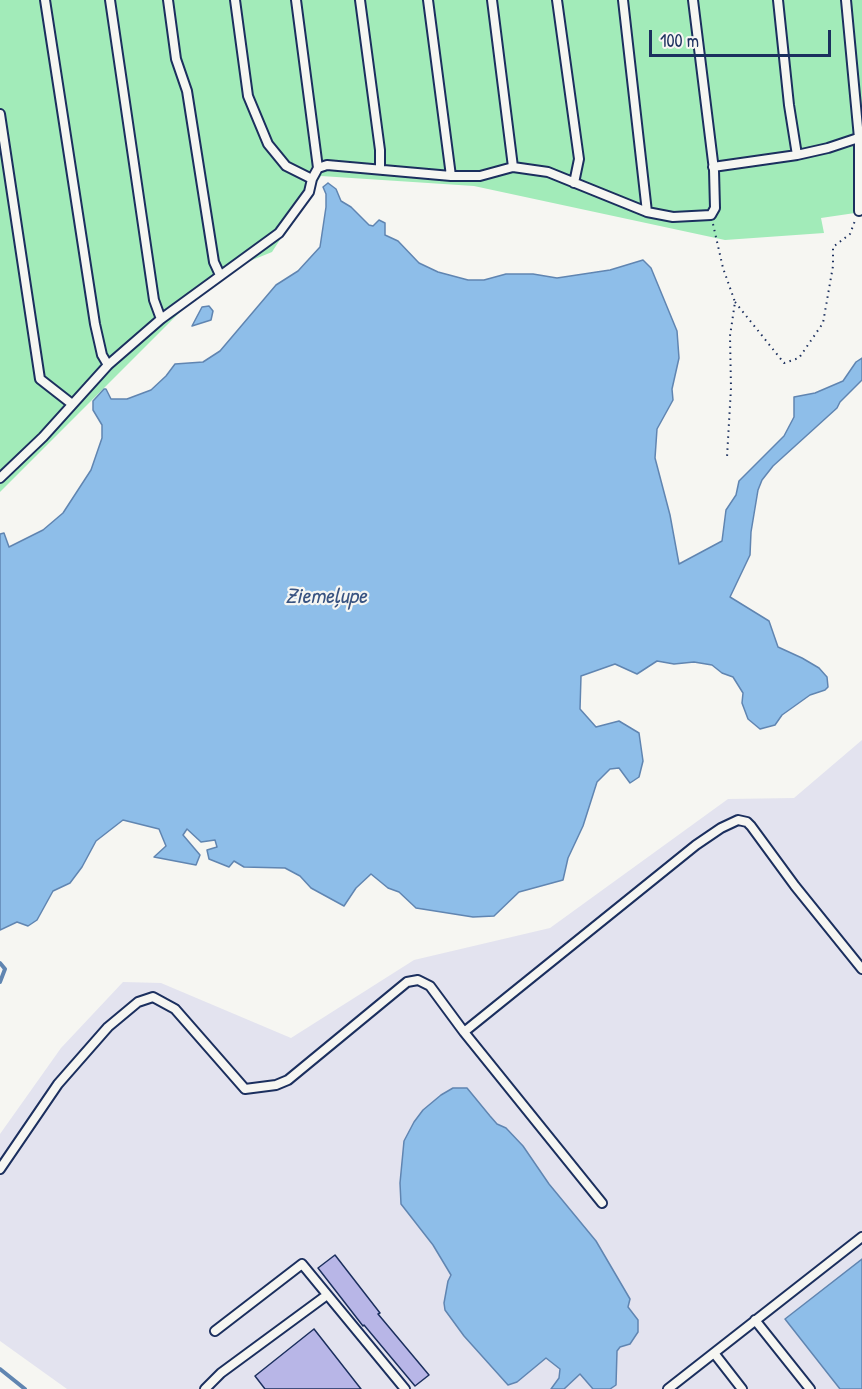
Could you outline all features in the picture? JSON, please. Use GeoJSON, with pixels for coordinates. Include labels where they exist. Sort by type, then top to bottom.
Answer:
{"type":"FeatureCollection","features":[{"type":"Feature","properties":{"kind":"lane"},"geometry":{"type":"LineString","coordinates":[[45,0],[95,324],[102,355],[108,365]]}},
{"type":"Feature","properties":{"kind":"lane"},"geometry":{"type":"LineString","coordinates":[[111,0],[154,300],[160,319]]}},
{"type":"Feature","properties":{"kind":"lane"},"geometry":{"type":"LineString","coordinates":[[168,0],[176,59],[187,91],[214,262],[219,275]]}},
{"type":"Feature","properties":{"kind":"lane"},"geometry":{"type":"LineString","coordinates":[[235,0],[248,96],[268,144],[286,166],[312,179]]}},
{"type":"Feature","properties":{"kind":"lane"},"geometry":{"type":"LineString","coordinates":[[0,478],[43,436],[108,365],[160,319],[279,233],[309,192],[318,168],[296,0]]}},
{"type":"Feature","properties":{"kind":"lane"},"geometry":{"type":"LineString","coordinates":[[360,0],[380,150],[380,168]]}},
{"type":"Feature","properties":{"kind":"lane"},"geometry":{"type":"LineString","coordinates":[[428,0],[451,176]]}},
{"type":"Feature","properties":{"kind":"lane"},"geometry":{"type":"LineString","coordinates":[[492,0],[513,167]]}},
{"type":"Feature","properties":{"kind":"lane"},"geometry":{"type":"LineString","coordinates":[[557,0],[579,159],[574,183]]}},
{"type":"Feature","properties":{"kind":"lane"},"geometry":{"type":"LineString","coordinates":[[623,0],[647,212]]}},
{"type":"Feature","properties":{"kind":"lane"},"geometry":{"type":"LineString","coordinates":[[318,168],[327,165],[451,176],[480,176],[513,167],[548,172],[647,212],[673,217],[711,215],[715,208],[713,167],[693,0]]}},
{"type":"Feature","properties":{"kind":"lane"},"geometry":{"type":"LineString","coordinates":[[778,0],[789,105],[797,155]]}},
{"type":"Feature","properties":{"kind":"lane"},"geometry":{"type":"LineString","coordinates":[[846,0],[860,137],[859,211]]}},
{"type":"Feature","properties":{"kind":"lane"},"geometry":{"type":"LineString","coordinates":[[0,114],[40,379],[72,404]]}},
{"type":"Feature","properties":{"kind":"lane"},"geometry":{"type":"LineString","coordinates":[[713,167],[797,155],[860,137]]}},
{"type":"Feature","properties":{"kind":"lane"},"geometry":{"type":"LineString","coordinates":[[464,1032],[696,846],[721,828],[738,820],[747,822],[751,826],[795,886],[862,969]]}},
{"type":"Feature","properties":{"kind":"lane"},"geometry":{"type":"LineString","coordinates":[[0,1169],[58,1084],[108,1027],[138,1002],[153,997],[175,1009],[245,1089],[276,1085],[288,1080],[407,982],[418,980],[430,986],[464,1032],[602,1203]]}},
{"type":"Feature","properties":{"kind":"lane"},"geometry":{"type":"LineString","coordinates":[[668,1389],[862,1237]]}},
{"type":"Feature","properties":{"kind":"lane"},"geometry":{"type":"LineString","coordinates":[[215,1331],[302,1264],[405,1389]]}},
{"type":"Feature","properties":{"kind":"lane"},"geometry":{"type":"LineString","coordinates":[[206,1389],[221,1373],[327,1295]]}},
{"type":"Feature","properties":{"kind":"lane"},"geometry":{"type":"LineString","coordinates":[[755,1320],[810,1389]]}},
{"type":"Feature","properties":{"kind":"lane"},"geometry":{"type":"LineString","coordinates":[[714,1353],[742,1389]]}},
{"type":"Feature","properties":{"kind":"path"},"geometry":{"type":"LineString","coordinates":[[711,215],[723,268],[735,302],[784,363],[799,358],[823,322],[833,266],[833,247],[850,234],[859,211]]}},
{"type":"Feature","properties":{"kind":"path"},"geometry":{"type":"LineString","coordinates":[[727,457],[731,388],[730,336],[735,302]]}},
{"type":"Feature","properties":{"kind":"shaded area"},"geometry":{"type":"Polygon","coordinates":[[[862,740],[862,1389],[67,1389],[0,1341],[0,1134],[61,1048],[123,982],[161,983],[291,1038],[414,960],[550,928],[728,799],[794,798],[862,740]]]}},
{"type":"Feature","properties":{"kind":"green space"},"geometry":{"type":"Polygon","coordinates":[[[0,0],[862,0],[862,204],[855,213],[821,218],[824,233],[725,240],[474,186],[321,176],[272,252],[218,274],[0,492],[0,0]]]}},
{"type":"Feature","properties":{"kind":"water","name":"Ziemeļupe"},"geometry":{"type":"Polygon","coordinates":[[[328,183],[336,189],[341,201],[351,207],[369,225],[373,226],[379,220],[385,223],[385,235],[398,241],[419,263],[438,272],[468,280],[484,280],[506,274],[533,274],[557,278],[610,270],[643,260],[651,268],[677,331],[679,358],[672,389],[673,400],[657,429],[655,458],[670,515],[679,564],[722,541],[726,510],[736,495],[739,481],[784,436],[794,417],[794,397],[815,393],[843,381],[856,362],[862,358],[862,380],[837,408],[773,466],[762,480],[758,490],[751,532],[750,555],[730,597],[769,621],[778,647],[819,668],[827,677],[828,687],[810,695],[782,715],[775,725],[760,729],[748,719],[742,703],[743,693],[733,677],[722,673],[712,665],[657,661],[637,674],[615,664],[581,676],[580,709],[596,727],[619,721],[639,733],[643,761],[639,777],[630,783],[619,768],[610,769],[597,782],[583,826],[568,858],[563,880],[519,892],[494,916],[473,917],[416,908],[399,892],[388,888],[371,874],[356,888],[344,906],[311,888],[300,876],[285,868],[244,867],[234,861],[229,867],[209,859],[207,850],[217,847],[215,840],[201,842],[187,829],[183,835],[200,855],[196,865],[154,857],[166,846],[159,829],[123,820],[96,841],[70,883],[53,891],[37,920],[28,926],[17,922],[0,930],[0,534],[4,533],[9,547],[43,530],[63,513],[91,470],[102,438],[102,425],[93,410],[93,401],[104,389],[111,399],[127,399],[151,390],[175,364],[203,362],[220,351],[276,285],[298,271],[320,247],[326,207],[326,194],[323,187],[328,183]]]}},
{"type":"Feature","properties":{"kind":"water"},"geometry":{"type":"Polygon","coordinates":[[[209,306],[213,311],[211,320],[192,326],[202,307],[209,306]]]}},
{"type":"Feature","properties":{"kind":"water"},"geometry":{"type":"Polygon","coordinates":[[[453,1088],[467,1088],[497,1124],[506,1128],[523,1146],[549,1184],[596,1241],[630,1299],[628,1307],[638,1320],[638,1332],[630,1344],[620,1347],[617,1351],[616,1385],[610,1389],[593,1389],[580,1374],[564,1389],[551,1389],[559,1378],[560,1369],[546,1358],[517,1382],[508,1385],[464,1336],[445,1310],[444,1303],[451,1275],[433,1245],[401,1204],[400,1183],[404,1141],[414,1122],[423,1110],[453,1088]]]}},
{"type":"Feature","properties":{"kind":"water"},"geometry":{"type":"Polygon","coordinates":[[[862,1259],[862,1389],[840,1389],[785,1319],[862,1259]]]}},
{"type":"Feature","properties":{"kind":"building"},"geometry":{"type":"Polygon","coordinates":[[[335,1255],[380,1313],[378,1314],[429,1375],[415,1386],[363,1326],[318,1268],[335,1255]]]}},
{"type":"Feature","properties":{"kind":"building"},"geometry":{"type":"Polygon","coordinates":[[[314,1329],[361,1389],[265,1389],[255,1376],[314,1329]]]}},
{"type":"Feature","properties":{"kind":"waterway"},"geometry":{"type":"LineString","coordinates":[[0,963],[5,969],[0,982]]}},
{"type":"Feature","properties":{"kind":"waterway"},"geometry":{"type":"LineString","coordinates":[[0,1369],[25,1389]]}}]}
